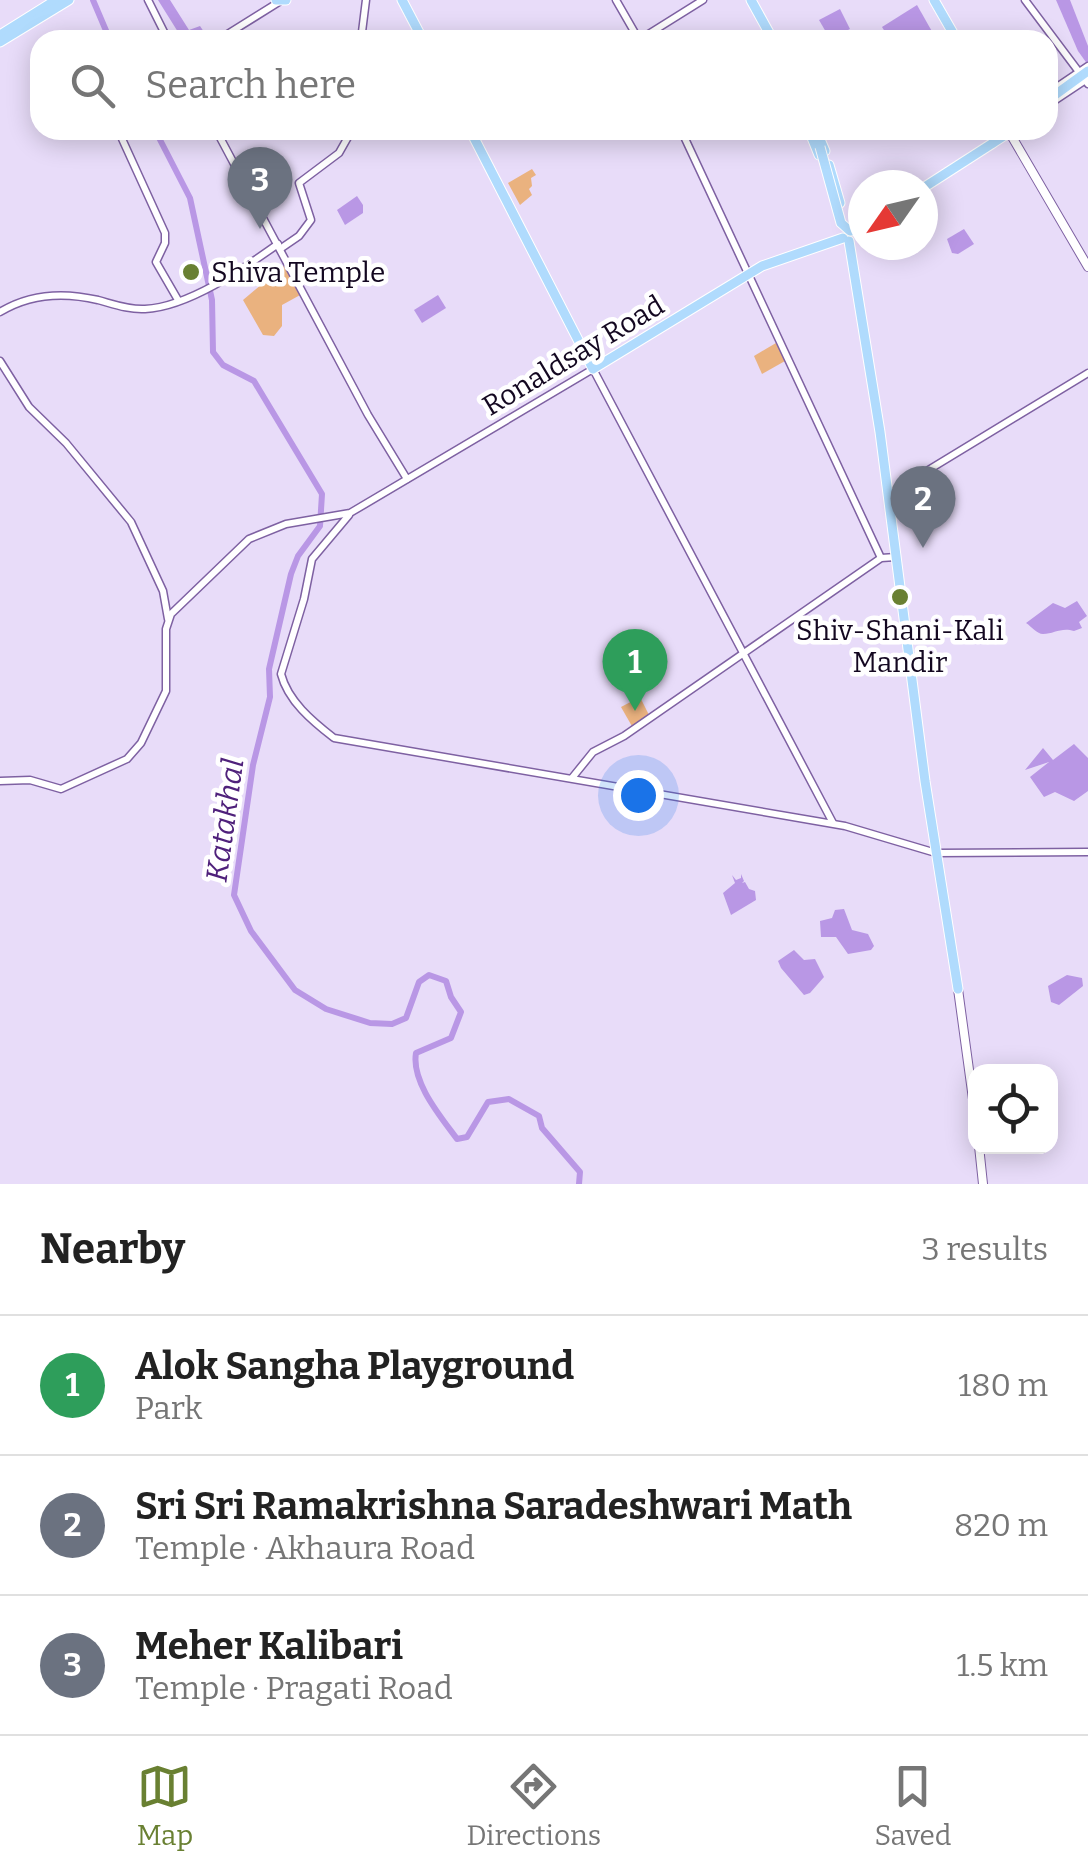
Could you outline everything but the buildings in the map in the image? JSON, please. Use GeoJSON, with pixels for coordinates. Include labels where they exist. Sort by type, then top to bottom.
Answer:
{"type":"FeatureCollection","features":[{"type":"Feature","properties":{"kind":"main road"},"geometry":{"type":"LineString","coordinates":[[0,38],[39,13],[69,0]]}},
{"type":"Feature","properties":{"kind":"main road"},"geometry":{"type":"LineString","coordinates":[[402,0],[418,30]]}},
{"type":"Feature","properties":{"kind":"main road"},"geometry":{"type":"LineString","coordinates":[[751,0],[768,30]]}},
{"type":"Feature","properties":{"kind":"main road"},"geometry":{"type":"LineString","coordinates":[[934,0],[951,30]]}},
{"type":"Feature","properties":{"kind":"main road"},"geometry":{"type":"LineString","coordinates":[[1058,93],[1085,75]]}},
{"type":"Feature","properties":{"kind":"main road"},"geometry":{"type":"LineString","coordinates":[[475,140],[593,368]]}},
{"type":"Feature","properties":{"kind":"main road"},"geometry":{"type":"LineString","coordinates":[[815,140],[847,238],[888,494],[968,1064]]}},
{"type":"Feature","properties":{"kind":"main road"},"geometry":{"type":"LineString","coordinates":[[817,140],[841,223],[848,230]]}},
{"type":"Feature","properties":{"kind":"main road"},"geometry":{"type":"LineString","coordinates":[[938,178],[997,140]]}},
{"type":"Feature","properties":{"kind":"main road"},"geometry":{"type":"LineString","coordinates":[[1014,140],[1088,266]]}},
{"type":"Feature","properties":{"kind":"main road","name":"Ronaldsay Road"},"geometry":{"type":"LineString","coordinates":[[593,368],[749,274],[777,260],[847,238]]}},
{"type":"Feature","properties":{"kind":"main road"},"geometry":{"type":"LineString","coordinates":[[980,1154],[984,1184]]}},
{"type":"Feature","properties":{"kind":"street"},"geometry":{"type":"LineString","coordinates":[[148,0],[163,30]]}},
{"type":"Feature","properties":{"kind":"street"},"geometry":{"type":"LineString","coordinates":[[362,30],[366,0]]}},
{"type":"Feature","properties":{"kind":"street"},"geometry":{"type":"LineString","coordinates":[[616,0],[633,30]]}},
{"type":"Feature","properties":{"kind":"street"},"geometry":{"type":"LineString","coordinates":[[655,30],[703,0]]}},
{"type":"Feature","properties":{"kind":"street"},"geometry":{"type":"LineString","coordinates":[[1025,0],[1049,30]]}},
{"type":"Feature","properties":{"kind":"street"},"geometry":{"type":"LineString","coordinates":[[234,30],[280,1]]}},
{"type":"Feature","properties":{"kind":"street"},"geometry":{"type":"LineString","coordinates":[[1058,41],[1085,75]]}},
{"type":"Feature","properties":{"kind":"street"},"geometry":{"type":"LineString","coordinates":[[123,140],[164,232],[165,243],[156,262],[178,300]]}},
{"type":"Feature","properties":{"kind":"street"},"geometry":{"type":"LineString","coordinates":[[221,140],[368,415],[407,479]]}},
{"type":"Feature","properties":{"kind":"street"},"geometry":{"type":"LineString","coordinates":[[0,312],[28,300],[62,294],[142,309],[178,300],[226,280],[299,236],[311,220],[298,183],[339,152],[346,140]]}},
{"type":"Feature","properties":{"kind":"street"},"geometry":{"type":"LineString","coordinates":[[686,140],[882,558]]}},
{"type":"Feature","properties":{"kind":"street"},"geometry":{"type":"LineString","coordinates":[[938,178],[995,140]]}},
{"type":"Feature","properties":{"kind":"street"},"geometry":{"type":"LineString","coordinates":[[0,361],[29,407],[66,443],[131,522],[164,591],[168,620],[164,697],[131,757],[66,788],[30,780],[0,781]]}},
{"type":"Feature","properties":{"kind":"street"},"geometry":{"type":"LineString","coordinates":[[593,368],[833,824]]}},
{"type":"Feature","properties":{"kind":"street","name":"Ronaldsay Road"},"geometry":{"type":"LineString","coordinates":[[168,620],[176,607],[241,544],[271,528],[350,513],[593,368]]}},
{"type":"Feature","properties":{"kind":"street"},"geometry":{"type":"LineString","coordinates":[[888,494],[1088,373]]}},
{"type":"Feature","properties":{"kind":"street"},"geometry":{"type":"LineString","coordinates":[[350,513],[312,559],[304,600],[281,669],[284,684],[305,713],[334,738],[833,824],[936,853],[1088,852]]}},
{"type":"Feature","properties":{"kind":"street"},"geometry":{"type":"LineString","coordinates":[[572,778],[593,752],[624,736],[882,558],[897,558]]}},
{"type":"Feature","properties":{"kind":"shaded area"},"geometry":{"type":"Polygon","coordinates":[[[158,0],[170,0],[189,30],[177,30],[158,0]]]}},
{"type":"Feature","properties":{"kind":"shaded area"},"geometry":{"type":"Polygon","coordinates":[[[1056,0],[1070,0],[1088,46],[1088,65],[1078,51],[1056,0]]]}},
{"type":"Feature","properties":{"kind":"shaded area"},"geometry":{"type":"Polygon","coordinates":[[[917,5],[931,30],[884,30],[882,27],[917,5]]]}},
{"type":"Feature","properties":{"kind":"shaded area"},"geometry":{"type":"Polygon","coordinates":[[[840,9],[850,29],[825,30],[819,20],[840,9]]]}},
{"type":"Feature","properties":{"kind":"shaded area"},"geometry":{"type":"Polygon","coordinates":[[[532,169],[536,175],[531,178],[532,195],[520,205],[508,183],[532,169]]]}},
{"type":"Feature","properties":{"kind":"shaded area"},"geometry":{"type":"Polygon","coordinates":[[[357,196],[363,213],[345,225],[337,210],[357,196]]]}},
{"type":"Feature","properties":{"kind":"shaded area"},"geometry":{"type":"Polygon","coordinates":[[[964,229],[974,244],[958,254],[952,253],[947,239],[964,229]]]}},
{"type":"Feature","properties":{"kind":"shaded area"},"geometry":{"type":"Polygon","coordinates":[[[287,263],[302,294],[282,305],[282,326],[274,336],[263,335],[243,300],[287,263]]]}},
{"type":"Feature","properties":{"kind":"shaded area"},"geometry":{"type":"Polygon","coordinates":[[[438,295],[446,308],[422,323],[414,310],[438,295]]]}},
{"type":"Feature","properties":{"kind":"shaded area"},"geometry":{"type":"Polygon","coordinates":[[[776,343],[785,361],[762,374],[754,356],[776,343]]]}},
{"type":"Feature","properties":{"kind":"shaded area"},"geometry":{"type":"Polygon","coordinates":[[[1077,601],[1087,616],[1079,622],[1082,628],[1043,634],[1026,623],[1053,603],[1065,608],[1077,601]]]}},
{"type":"Feature","properties":{"kind":"shaded area"},"geometry":{"type":"Polygon","coordinates":[[[640,697],[649,715],[633,728],[621,707],[640,697]]]}},
{"type":"Feature","properties":{"kind":"shaded area"},"geometry":{"type":"Polygon","coordinates":[[[1074,744],[1088,758],[1088,791],[1074,801],[1055,792],[1044,797],[1030,777],[1049,762],[1025,770],[1043,748],[1053,760],[1074,744]]]}},
{"type":"Feature","properties":{"kind":"shaded area"},"geometry":{"type":"Polygon","coordinates":[[[741,874],[742,883],[755,891],[756,900],[731,915],[723,893],[735,883],[732,875],[736,880],[741,874]]]}},
{"type":"Feature","properties":{"kind":"shaded area"},"geometry":{"type":"Polygon","coordinates":[[[844,909],[852,930],[868,934],[874,946],[871,950],[848,954],[836,937],[821,937],[820,921],[832,918],[835,910],[844,909]]]}},
{"type":"Feature","properties":{"kind":"shaded area"},"geometry":{"type":"Polygon","coordinates":[[[794,950],[804,960],[815,959],[824,977],[804,995],[778,961],[794,950]]]}},
{"type":"Feature","properties":{"kind":"shaded area"},"geometry":{"type":"Polygon","coordinates":[[[1067,975],[1082,978],[1083,986],[1059,1005],[1051,1002],[1048,986],[1067,975]]]}},
{"type":"Feature","properties":{"kind":"waterway","name":"Katakhal"},"geometry":{"type":"LineString","coordinates":[[93,0],[106,30]]}},
{"type":"Feature","properties":{"kind":"waterway","name":"Katakhal"},"geometry":{"type":"LineString","coordinates":[[160,140],[190,198],[212,300],[213,352],[223,365],[254,381],[322,494],[320,526],[298,556],[291,574],[269,669],[270,697],[253,765],[234,895],[251,931],[295,990],[326,1009],[370,1023],[392,1024],[406,1018],[419,982],[429,975],[446,981],[461,1012],[451,1038],[416,1053],[418,1076],[436,1110],[457,1139],[467,1137],[488,1102],[509,1099],[539,1116],[542,1128],[580,1172],[579,1184]]}},
{"type":"Feature","properties":{"kind":"place","name":"Meher Kalibari"},"geometry":{"type":"Point","coordinates":[260,229]}},
{"type":"Feature","properties":{"kind":"place","name":"Shiva Temple"},"geometry":{"type":"Point","coordinates":[191,272]}},
{"type":"Feature","properties":{"kind":"place","name":"Sri Sri Ramakrishna Saradeshwari Math"},"geometry":{"type":"Point","coordinates":[923,548]}},
{"type":"Feature","properties":{"kind":"place","name":"Shiv-Shani-Kali Mandir"},"geometry":{"type":"Point","coordinates":[900,597]}},
{"type":"Feature","properties":{"kind":"place","name":"Alok Sangha Playground"},"geometry":{"type":"Point","coordinates":[635,711]}}]}
